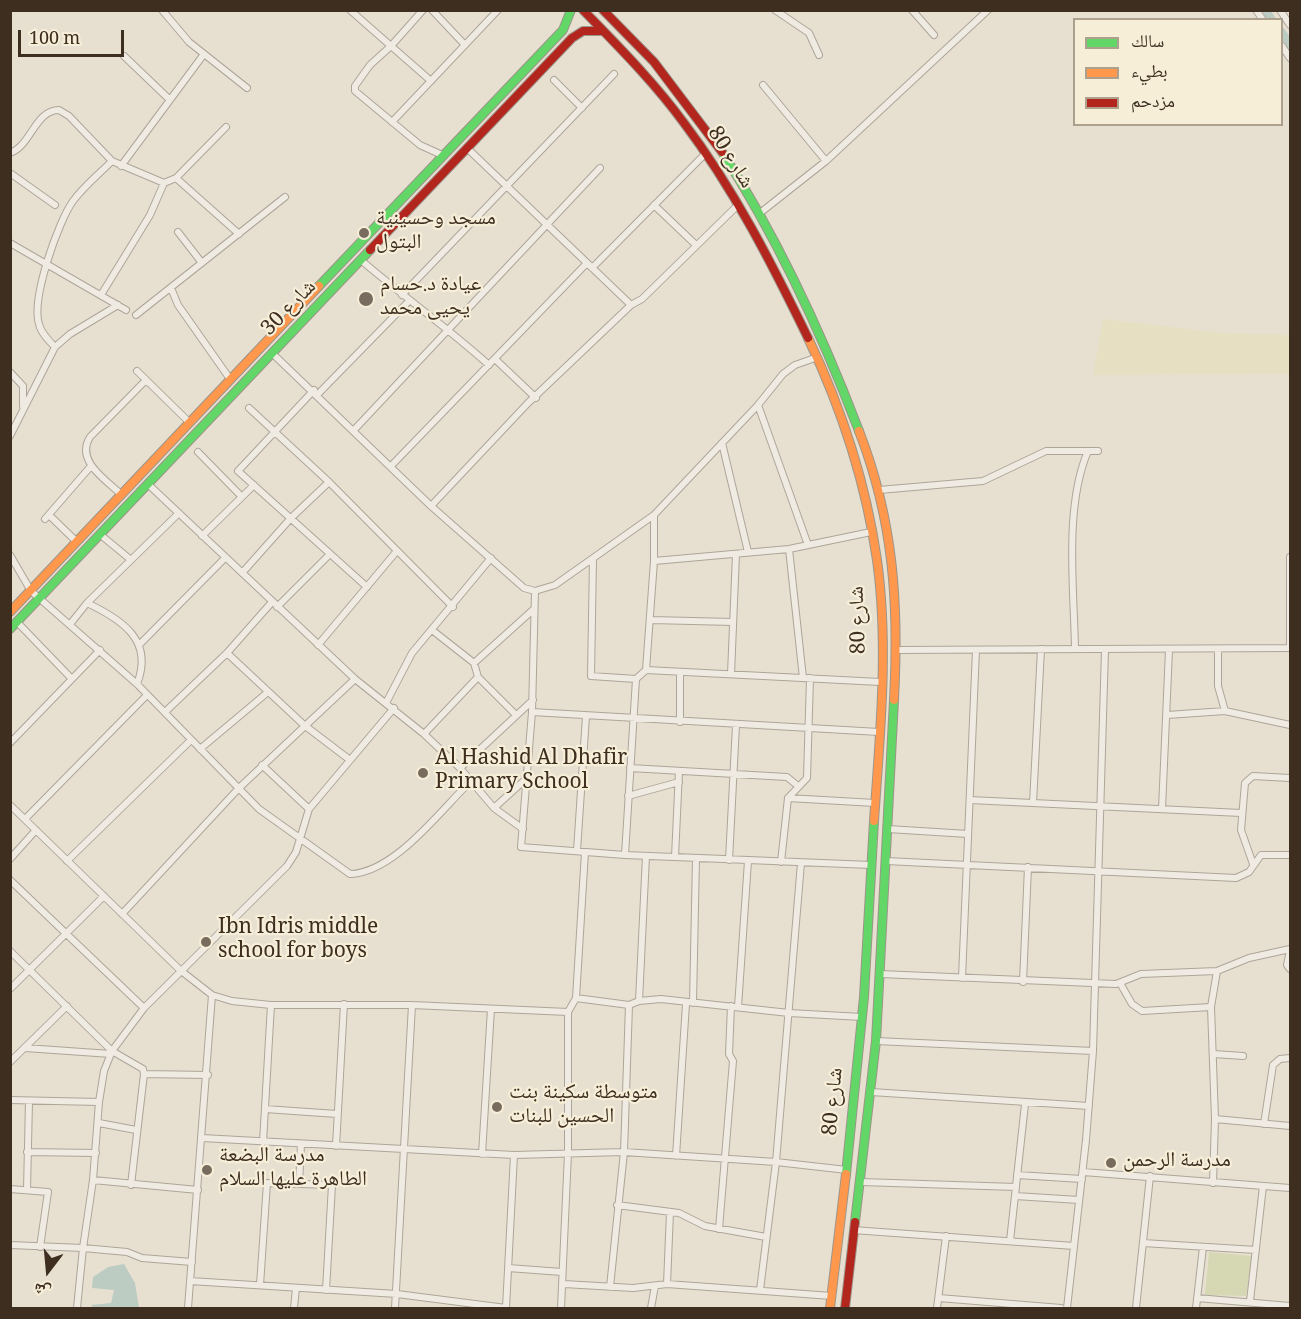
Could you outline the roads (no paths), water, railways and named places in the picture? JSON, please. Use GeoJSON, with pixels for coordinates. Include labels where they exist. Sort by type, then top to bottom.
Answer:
{"type":"FeatureCollection","features":[{"type":"Feature","properties":{"kind":"main road","name":"شارع 30"},"geometry":{"type":"LineString","coordinates":[[10,612],[567,25],[572,10]]}},
{"type":"Feature","properties":{"kind":"main road","name":"شارع 80"},"geometry":{"type":"LineString","coordinates":[[583,10],[629,58],[705,154],[737,206],[785,293],[832,395],[855,462],[872,532],[878,572],[879,732],[862,1017],[847,1170],[830,1308]]}},
{"type":"Feature","properties":{"kind":"main road","name":"شارع 80"},"geometry":{"type":"LineString","coordinates":[[603,11],[654,62],[699,121],[760,213],[827,349],[879,490],[889,532],[897,603],[897,650],[879,992],[871,1092],[844,1308]]}},
{"type":"Feature","properties":{"kind":"main road"},"geometry":{"type":"LineString","coordinates":[[567,25],[574,27],[577,34],[590,30],[603,31]]}},
{"type":"Feature","properties":{"kind":"main road","name":"شارع 30"},"geometry":{"type":"LineString","coordinates":[[14,626],[150,486],[577,34]]}},
{"type":"Feature","properties":{"kind":"main road"},"geometry":{"type":"LineString","coordinates":[[305,300],[315,310]]}},
{"type":"Feature","properties":{"kind":"main road"},"geometry":{"type":"LineString","coordinates":[[292,314],[303,323]]}},
{"type":"Feature","properties":{"kind":"main road"},"geometry":{"type":"LineString","coordinates":[[18,604],[27,612]]}},
{"type":"Feature","properties":{"kind":"main road"},"geometry":{"type":"LineString","coordinates":[[866,956],[873,962],[881,956]]}},
{"type":"Feature","properties":{"kind":"main road"},"geometry":{"type":"LineString","coordinates":[[864,993],[869,987],[879,992]]}},
{"type":"Feature","properties":{"kind":"street"},"geometry":{"type":"LineString","coordinates":[[162,10],[176,28],[204,54],[247,88]]}},
{"type":"Feature","properties":{"kind":"street"},"geometry":{"type":"LineString","coordinates":[[350,10],[431,81]]}},
{"type":"Feature","properties":{"kind":"street"},"geometry":{"type":"LineString","coordinates":[[423,10],[391,46],[370,65],[354,88],[420,145],[442,155]]}},
{"type":"Feature","properties":{"kind":"street"},"geometry":{"type":"LineString","coordinates":[[432,10],[465,45]]}},
{"type":"Feature","properties":{"kind":"street"},"geometry":{"type":"LineString","coordinates":[[392,122],[498,10]]}},
{"type":"Feature","properties":{"kind":"street"},"geometry":{"type":"LineString","coordinates":[[775,10],[809,33],[819,55]]}},
{"type":"Feature","properties":{"kind":"street"},"geometry":{"type":"LineString","coordinates":[[912,10],[934,35]]}},
{"type":"Feature","properties":{"kind":"street"},"geometry":{"type":"LineString","coordinates":[[760,213],[826,161],[988,10]]}},
{"type":"Feature","properties":{"kind":"street"},"geometry":{"type":"LineString","coordinates":[[1280,10],[1290,25]]}},
{"type":"Feature","properties":{"kind":"street"},"geometry":{"type":"LineString","coordinates":[[121,166],[204,54]]}},
{"type":"Feature","properties":{"kind":"street"},"geometry":{"type":"LineString","coordinates":[[124,56],[170,100]]}},
{"type":"Feature","properties":{"kind":"street"},"geometry":{"type":"LineString","coordinates":[[402,296],[614,74]]}},
{"type":"Feature","properties":{"kind":"street"},"geometry":{"type":"LineString","coordinates":[[554,80],[582,108]]}},
{"type":"Feature","properties":{"kind":"street"},"geometry":{"type":"LineString","coordinates":[[763,85],[826,161]]}},
{"type":"Feature","properties":{"kind":"street"},"geometry":{"type":"LineString","coordinates":[[10,153],[20,147],[48,112],[59,110],[69,116],[112,161],[164,183]]}},
{"type":"Feature","properties":{"kind":"street"},"geometry":{"type":"LineString","coordinates":[[101,295],[150,215],[164,183],[176,178],[226,127]]}},
{"type":"Feature","properties":{"kind":"street"},"geometry":{"type":"LineString","coordinates":[[468,149],[632,305]]}},
{"type":"Feature","properties":{"kind":"street"},"geometry":{"type":"LineString","coordinates":[[391,466],[495,359],[705,154]]}},
{"type":"Feature","properties":{"kind":"street"},"geometry":{"type":"LineString","coordinates":[[55,347],[39,324],[38,311],[47,263],[56,232],[74,199],[112,161]]}},
{"type":"Feature","properties":{"kind":"street"},"geometry":{"type":"LineString","coordinates":[[354,430],[600,168]]}},
{"type":"Feature","properties":{"kind":"street"},"geometry":{"type":"LineString","coordinates":[[10,173],[55,205]]}},
{"type":"Feature","properties":{"kind":"street"},"geometry":{"type":"LineString","coordinates":[[176,178],[239,234]]}},
{"type":"Feature","properties":{"kind":"street"},"geometry":{"type":"LineString","coordinates":[[136,315],[285,197]]}},
{"type":"Feature","properties":{"kind":"street"},"geometry":{"type":"LineString","coordinates":[[654,206],[696,245]]}},
{"type":"Feature","properties":{"kind":"street"},"geometry":{"type":"LineString","coordinates":[[431,506],[536,398],[632,305],[642,300],[737,206]]}},
{"type":"Feature","properties":{"kind":"street"},"geometry":{"type":"LineString","coordinates":[[178,232],[202,263]]}},
{"type":"Feature","properties":{"kind":"street"},"geometry":{"type":"LineString","coordinates":[[10,243],[126,310]]}},
{"type":"Feature","properties":{"kind":"street"},"geometry":{"type":"LineString","coordinates":[[362,261],[402,296],[449,329],[489,365]]}},
{"type":"Feature","properties":{"kind":"street"},"geometry":{"type":"LineString","coordinates":[[171,288],[178,306],[230,379]]}},
{"type":"Feature","properties":{"kind":"street"},"geometry":{"type":"LineString","coordinates":[[367,587],[238,471],[274,432],[409,301]]}},
{"type":"Feature","properties":{"kind":"street"},"geometry":{"type":"LineString","coordinates":[[10,436],[55,347],[70,334],[118,305]]}},
{"type":"Feature","properties":{"kind":"street"},"geometry":{"type":"LineString","coordinates":[[273,354],[316,392],[431,506],[524,588],[535,591],[555,585],[654,515],[758,405],[783,374],[795,365],[815,358]]}},
{"type":"Feature","properties":{"kind":"street"},"geometry":{"type":"LineString","coordinates":[[495,359],[536,398]]}},
{"type":"Feature","properties":{"kind":"street"},"geometry":{"type":"LineString","coordinates":[[137,371],[189,422]]}},
{"type":"Feature","properties":{"kind":"street"},"geometry":{"type":"LineString","coordinates":[[10,372],[22,386],[23,409]]}},
{"type":"Feature","properties":{"kind":"street"},"geometry":{"type":"LineString","coordinates":[[122,495],[92,466],[85,452],[87,442],[146,380]]}},
{"type":"Feature","properties":{"kind":"street"},"geometry":{"type":"LineString","coordinates":[[758,405],[807,545]]}},
{"type":"Feature","properties":{"kind":"street"},"geometry":{"type":"LineString","coordinates":[[249,408],[329,482],[453,607]]}},
{"type":"Feature","properties":{"kind":"street"},"geometry":{"type":"LineString","coordinates":[[722,443],[748,552]]}},
{"type":"Feature","properties":{"kind":"street"},"geometry":{"type":"LineString","coordinates":[[879,490],[983,481],[1046,451],[1098,451]]}},
{"type":"Feature","properties":{"kind":"street"},"geometry":{"type":"LineString","coordinates":[[1075,650],[1074,501],[1077,479],[1088,451]]}},
{"type":"Feature","properties":{"kind":"street"},"geometry":{"type":"LineString","coordinates":[[198,452],[242,496]]}},
{"type":"Feature","properties":{"kind":"street"},"geometry":{"type":"LineString","coordinates":[[77,542],[47,517],[92,466]]}},
{"type":"Feature","properties":{"kind":"street"},"geometry":{"type":"LineString","coordinates":[[242,573],[291,518],[329,482]]}},
{"type":"Feature","properties":{"kind":"street"},"geometry":{"type":"LineString","coordinates":[[202,536],[254,485]]}},
{"type":"Feature","properties":{"kind":"street"},"geometry":{"type":"LineString","coordinates":[[150,486],[355,679],[424,734],[460,768],[494,808],[523,829]]}},
{"type":"Feature","properties":{"kind":"street"},"geometry":{"type":"LineString","coordinates":[[71,623],[87,603],[179,513]]}},
{"type":"Feature","properties":{"kind":"street"},"geometry":{"type":"LineString","coordinates":[[625,855],[636,679],[646,670],[651,620],[654,515]]}},
{"type":"Feature","properties":{"kind":"street"},"geometry":{"type":"LineString","coordinates":[[654,561],[789,549],[872,532]]}},
{"type":"Feature","properties":{"kind":"street"},"geometry":{"type":"LineString","coordinates":[[102,536],[131,560]]}},
{"type":"Feature","properties":{"kind":"street"},"geometry":{"type":"LineString","coordinates":[[781,862],[788,798],[807,778],[809,729],[807,678],[789,549]]}},
{"type":"Feature","properties":{"kind":"street"},"geometry":{"type":"LineString","coordinates":[[318,645],[396,552]]}},
{"type":"Feature","properties":{"kind":"street"},"geometry":{"type":"LineString","coordinates":[[165,712],[330,554]]}},
{"type":"Feature","properties":{"kind":"street"},"geometry":{"type":"LineString","coordinates":[[731,674],[736,554]]}},
{"type":"Feature","properties":{"kind":"street"},"geometry":{"type":"LineString","coordinates":[[10,555],[31,591],[71,623],[137,684],[259,809],[350,874],[363,873],[392,859],[470,782]]}},
{"type":"Feature","properties":{"kind":"street"},"geometry":{"type":"LineString","coordinates":[[897,650],[1218,650],[1290,647],[1290,557]]}},
{"type":"Feature","properties":{"kind":"street"},"geometry":{"type":"LineString","coordinates":[[140,644],[225,558]]}},
{"type":"Feature","properties":{"kind":"street"},"geometry":{"type":"LineString","coordinates":[[386,703],[412,653],[453,607],[491,558]]}},
{"type":"Feature","properties":{"kind":"street"},"geometry":{"type":"LineString","coordinates":[[593,559],[591,676],[636,679]]}},
{"type":"Feature","properties":{"kind":"street"},"geometry":{"type":"LineString","coordinates":[[535,591],[533,699],[521,847],[625,855],[871,865]]}},
{"type":"Feature","properties":{"kind":"street"},"geometry":{"type":"LineString","coordinates":[[87,603],[108,613],[140,644],[141,673],[137,684]]}},
{"type":"Feature","properties":{"kind":"street"},"geometry":{"type":"LineString","coordinates":[[474,663],[534,609]]}},
{"type":"Feature","properties":{"kind":"street"},"geometry":{"type":"LineString","coordinates":[[651,620],[733,622]]}},
{"type":"Feature","properties":{"kind":"street"},"geometry":{"type":"LineString","coordinates":[[14,626],[71,678]]}},
{"type":"Feature","properties":{"kind":"street"},"geometry":{"type":"LineString","coordinates":[[432,630],[474,663],[478,677],[516,715]]}},
{"type":"Feature","properties":{"kind":"street"},"geometry":{"type":"LineString","coordinates":[[1033,803],[1041,649]]}},
{"type":"Feature","properties":{"kind":"street"},"geometry":{"type":"LineString","coordinates":[[10,743],[100,650]]}},
{"type":"Feature","properties":{"kind":"street"},"geometry":{"type":"LineString","coordinates":[[963,978],[976,650]]}},
{"type":"Feature","properties":{"kind":"street"},"geometry":{"type":"LineString","coordinates":[[1067,1308],[1093,1051],[1105,650]]}},
{"type":"Feature","properties":{"kind":"street"},"geometry":{"type":"LineString","coordinates":[[1162,809],[1169,650]]}},
{"type":"Feature","properties":{"kind":"street"},"geometry":{"type":"LineString","coordinates":[[1218,650],[1218,686],[1225,711]]}},
{"type":"Feature","properties":{"kind":"street"},"geometry":{"type":"LineString","coordinates":[[227,652],[304,725],[350,760]]}},
{"type":"Feature","properties":{"kind":"street"},"geometry":{"type":"LineString","coordinates":[[646,670],[880,682]]}},
{"type":"Feature","properties":{"kind":"street"},"geometry":{"type":"LineString","coordinates":[[680,672],[680,722]]}},
{"type":"Feature","properties":{"kind":"street"},"geometry":{"type":"LineString","coordinates":[[424,734],[478,677]]}},
{"type":"Feature","properties":{"kind":"street"},"geometry":{"type":"LineString","coordinates":[[122,914],[239,788],[355,679]]}},
{"type":"Feature","properties":{"kind":"street"},"geometry":{"type":"LineString","coordinates":[[200,749],[268,692]]}},
{"type":"Feature","properties":{"kind":"street"},"geometry":{"type":"LineString","coordinates":[[25,819],[147,695]]}},
{"type":"Feature","properties":{"kind":"street"},"geometry":{"type":"LineString","coordinates":[[460,768],[533,699]]}},
{"type":"Feature","properties":{"kind":"street"},"geometry":{"type":"LineString","coordinates":[[77,1308],[82,1248],[96,1153],[99,1102],[104,1071],[111,1053],[144,1008],[287,866],[296,852],[309,809],[394,708]]}},
{"type":"Feature","properties":{"kind":"street"},"geometry":{"type":"LineString","coordinates":[[1167,714],[1225,711],[1290,725]]}},
{"type":"Feature","properties":{"kind":"street"},"geometry":{"type":"LineString","coordinates":[[532,712],[879,732]]}},
{"type":"Feature","properties":{"kind":"street"},"geometry":{"type":"LineString","coordinates":[[577,851],[586,716]]}},
{"type":"Feature","properties":{"kind":"street"},"geometry":{"type":"LineString","coordinates":[[729,860],[736,725]]}},
{"type":"Feature","properties":{"kind":"street"},"geometry":{"type":"LineString","coordinates":[[67,861],[191,740]]}},
{"type":"Feature","properties":{"kind":"street"},"geometry":{"type":"LineString","coordinates":[[262,765],[309,809]]}},
{"type":"Feature","properties":{"kind":"street"},"geometry":{"type":"LineString","coordinates":[[630,768],[787,777],[798,786]]}},
{"type":"Feature","properties":{"kind":"street"},"geometry":{"type":"LineString","coordinates":[[675,857],[679,771]]}},
{"type":"Feature","properties":{"kind":"street"},"geometry":{"type":"LineString","coordinates":[[1253,864],[1242,835],[1241,813],[1245,783],[1249,777],[1290,778]]}},
{"type":"Feature","properties":{"kind":"street"},"geometry":{"type":"LineString","coordinates":[[494,808],[527,778]]}},
{"type":"Feature","properties":{"kind":"street"},"geometry":{"type":"LineString","coordinates":[[628,796],[679,782]]}},
{"type":"Feature","properties":{"kind":"street"},"geometry":{"type":"LineString","coordinates":[[788,798],[875,803]]}},
{"type":"Feature","properties":{"kind":"street"},"geometry":{"type":"LineString","coordinates":[[970,801],[1241,813]]}},
{"type":"Feature","properties":{"kind":"street"},"geometry":{"type":"LineString","coordinates":[[10,805],[180,970],[212,995],[232,1001],[271,1005],[412,1005],[568,1012]]}},
{"type":"Feature","properties":{"kind":"street"},"geometry":{"type":"LineString","coordinates":[[888,829],[969,834]]}},
{"type":"Feature","properties":{"kind":"street"},"geometry":{"type":"LineString","coordinates":[[10,859],[36,830]]}},
{"type":"Feature","properties":{"kind":"street"},"geometry":{"type":"LineString","coordinates":[[561,1308],[564,1284],[562,1272],[568,1152],[568,1012],[576,998],[585,852]]}},
{"type":"Feature","properties":{"kind":"street"},"geometry":{"type":"LineString","coordinates":[[886,861],[1236,878],[1246,874],[1258,857],[1264,854],[1290,855]]}},
{"type":"Feature","properties":{"kind":"street"},"geometry":{"type":"LineString","coordinates":[[639,1001],[646,856]]}},
{"type":"Feature","properties":{"kind":"street"},"geometry":{"type":"LineString","coordinates":[[676,1156],[690,1003],[696,858]]}},
{"type":"Feature","properties":{"kind":"street"},"geometry":{"type":"LineString","coordinates":[[719,1229],[734,1061],[729,1054],[748,861]]}},
{"type":"Feature","properties":{"kind":"street"},"geometry":{"type":"LineString","coordinates":[[760,1290],[776,1162],[801,863]]}},
{"type":"Feature","properties":{"kind":"street"},"geometry":{"type":"LineString","coordinates":[[1023,982],[1028,867]]}},
{"type":"Feature","properties":{"kind":"street"},"geometry":{"type":"LineString","coordinates":[[10,880],[144,1008]]}},
{"type":"Feature","properties":{"kind":"street"},"geometry":{"type":"LineString","coordinates":[[10,989],[104,896]]}},
{"type":"Feature","properties":{"kind":"street"},"geometry":{"type":"LineString","coordinates":[[880,974],[1023,982],[1120,983],[1141,974],[1216,971],[1249,958],[1290,950],[1287,962],[1290,969]]}},
{"type":"Feature","properties":{"kind":"street"},"geometry":{"type":"LineString","coordinates":[[10,951],[67,1006],[111,1053],[140,1065],[144,1074],[131,1185]]}},
{"type":"Feature","properties":{"kind":"street"},"geometry":{"type":"LineString","coordinates":[[1213,1183],[1215,1119],[1211,1007],[1216,971]]}},
{"type":"Feature","properties":{"kind":"street"},"geometry":{"type":"LineString","coordinates":[[1120,983],[1132,1004],[1142,1011],[1211,1007]]}},
{"type":"Feature","properties":{"kind":"street"},"geometry":{"type":"LineString","coordinates":[[188,1308],[208,1075],[212,995]]}},
{"type":"Feature","properties":{"kind":"street"},"geometry":{"type":"LineString","coordinates":[[576,998],[630,1005],[639,1001],[660,999],[789,1013],[862,1017]]}},
{"type":"Feature","properties":{"kind":"street"},"geometry":{"type":"LineString","coordinates":[[336,1146],[344,1004]]}},
{"type":"Feature","properties":{"kind":"street"},"geometry":{"type":"LineString","coordinates":[[262,1142],[271,1005]]}},
{"type":"Feature","properties":{"kind":"street"},"geometry":{"type":"LineString","coordinates":[[395,1308],[406,1150],[412,1005]]}},
{"type":"Feature","properties":{"kind":"street"},"geometry":{"type":"LineString","coordinates":[[610,1287],[624,1152],[630,1005]]}},
{"type":"Feature","properties":{"kind":"street"},"geometry":{"type":"LineString","coordinates":[[10,1062],[67,1006]]}},
{"type":"Feature","properties":{"kind":"street"},"geometry":{"type":"LineString","coordinates":[[482,1154],[491,1009]]}},
{"type":"Feature","properties":{"kind":"street"},"geometry":{"type":"LineString","coordinates":[[876,1041],[1093,1051]]}},
{"type":"Feature","properties":{"kind":"street"},"geometry":{"type":"LineString","coordinates":[[25,1048],[94,1055],[111,1053]]}},
{"type":"Feature","properties":{"kind":"street"},"geometry":{"type":"LineString","coordinates":[[1214,1054],[1243,1056]]}},
{"type":"Feature","properties":{"kind":"street"},"geometry":{"type":"LineString","coordinates":[[1264,1124],[1273,1065],[1280,1059],[1290,1058]]}},
{"type":"Feature","properties":{"kind":"street"},"geometry":{"type":"LineString","coordinates":[[144,1074],[208,1075]]}},
{"type":"Feature","properties":{"kind":"street"},"geometry":{"type":"LineString","coordinates":[[871,1092],[1025,1104],[1089,1106]]}},
{"type":"Feature","properties":{"kind":"street"},"geometry":{"type":"LineString","coordinates":[[10,1100],[99,1102]]}},
{"type":"Feature","properties":{"kind":"street"},"geometry":{"type":"LineString","coordinates":[[27,1190],[29,1101]]}},
{"type":"Feature","properties":{"kind":"street"},"geometry":{"type":"LineString","coordinates":[[1010,1241],[1025,1104]]}},
{"type":"Feature","properties":{"kind":"street"},"geometry":{"type":"LineString","coordinates":[[265,1109],[337,1114]]}},
{"type":"Feature","properties":{"kind":"street"},"geometry":{"type":"LineString","coordinates":[[1215,1119],[1290,1126]]}},
{"type":"Feature","properties":{"kind":"street"},"geometry":{"type":"LineString","coordinates":[[99,1123],[136,1130]]}},
{"type":"Feature","properties":{"kind":"street"},"geometry":{"type":"LineString","coordinates":[[202,1138],[482,1154],[624,1152],[776,1162],[847,1170]]}},
{"type":"Feature","properties":{"kind":"street"},"geometry":{"type":"LineString","coordinates":[[299,1184],[301,1144]]}},
{"type":"Feature","properties":{"kind":"street"},"geometry":{"type":"LineString","coordinates":[[27,1152],[96,1153]]}},
{"type":"Feature","properties":{"kind":"street"},"geometry":{"type":"LineString","coordinates":[[190,1281],[397,1294],[506,1308],[514,1155]]}},
{"type":"Feature","properties":{"kind":"street"},"geometry":{"type":"LineString","coordinates":[[1017,1174],[1150,1176],[1290,1188]]}},
{"type":"Feature","properties":{"kind":"street"},"geometry":{"type":"LineString","coordinates":[[1136,1308],[1150,1176]]}},
{"type":"Feature","properties":{"kind":"street"},"geometry":{"type":"LineString","coordinates":[[93,1180],[198,1190]]}},
{"type":"Feature","properties":{"kind":"street"},"geometry":{"type":"LineString","coordinates":[[861,1182],[1016,1187]]}},
{"type":"Feature","properties":{"kind":"street"},"geometry":{"type":"LineString","coordinates":[[260,1286],[267,1183],[333,1185],[326,1290]]}},
{"type":"Feature","properties":{"kind":"street"},"geometry":{"type":"LineString","coordinates":[[1250,1301],[1263,1186]]}},
{"type":"Feature","properties":{"kind":"street"},"geometry":{"type":"LineString","coordinates":[[10,1189],[48,1192],[40,1248]]}},
{"type":"Feature","properties":{"kind":"street"},"geometry":{"type":"LineString","coordinates":[[1015,1196],[1079,1200]]}},
{"type":"Feature","properties":{"kind":"street"},"geometry":{"type":"LineString","coordinates":[[617,1205],[670,1212],[719,1229],[766,1237]]}},
{"type":"Feature","properties":{"kind":"street"},"geometry":{"type":"LineString","coordinates":[[667,1284],[670,1212]]}},
{"type":"Feature","properties":{"kind":"street"},"geometry":{"type":"LineString","coordinates":[[853,1230],[1074,1246]]}},
{"type":"Feature","properties":{"kind":"street"},"geometry":{"type":"LineString","coordinates":[[938,1308],[946,1236]]}},
{"type":"Feature","properties":{"kind":"street"},"geometry":{"type":"LineString","coordinates":[[1143,1243],[1256,1250]]}},
{"type":"Feature","properties":{"kind":"street"},"geometry":{"type":"LineString","coordinates":[[10,1245],[127,1252],[142,1258],[192,1262]]}},
{"type":"Feature","properties":{"kind":"street"},"geometry":{"type":"LineString","coordinates":[[1196,1308],[1203,1247]]}},
{"type":"Feature","properties":{"kind":"street"},"geometry":{"type":"LineString","coordinates":[[508,1268],[562,1272]]}},
{"type":"Feature","properties":{"kind":"street"},"geometry":{"type":"LineString","coordinates":[[564,1284],[610,1287],[667,1284],[832,1296]]}},
{"type":"Feature","properties":{"kind":"street"},"geometry":{"type":"LineString","coordinates":[[651,1308],[654,1286]]}},
{"type":"Feature","properties":{"kind":"street"},"geometry":{"type":"LineString","coordinates":[[294,1308],[296,1288]]}},
{"type":"Feature","properties":{"kind":"street"},"geometry":{"type":"LineString","coordinates":[[939,1298],[1061,1308]]}},
{"type":"Feature","properties":{"kind":"street"},"geometry":{"type":"LineString","coordinates":[[1197,1299],[1250,1301],[1290,1306]]}},
{"type":"Feature","properties":{"kind":"waterway"},"geometry":{"type":"LineString","coordinates":[[1266,10],[1271,18]]}},
{"type":"Feature","properties":{"kind":"waterway"},"geometry":{"type":"LineString","coordinates":[[1283,34],[1290,45]]}},
{"type":"Feature","properties":{"kind":"place","name":"مسجد وحسينية البتول"},"geometry":{"type":"Point","coordinates":[364,233]}},
{"type":"Feature","properties":{"kind":"place","name":"عيادة د.حسام يحيى محمد"},"geometry":{"type":"Point","coordinates":[366,299]}},
{"type":"Feature","properties":{"kind":"place","name":"Al Hashid Al Dhafir Primary School"},"geometry":{"type":"Point","coordinates":[423,773]}},
{"type":"Feature","properties":{"kind":"place","name":"Ibn Idris middle school for boys"},"geometry":{"type":"Point","coordinates":[206,942]}},
{"type":"Feature","properties":{"kind":"place","name":"متوسطة سكينة بنت الحسين للبنات"},"geometry":{"type":"Point","coordinates":[497,1107]}},
{"type":"Feature","properties":{"kind":"place","name":"مدرسة الرحمن"},"geometry":{"type":"Point","coordinates":[1111,1163]}},
{"type":"Feature","properties":{"kind":"place","name":"مدرسة البضعة الطاهرة عليها السلام"},"geometry":{"type":"Point","coordinates":[207,1170]}}]}
